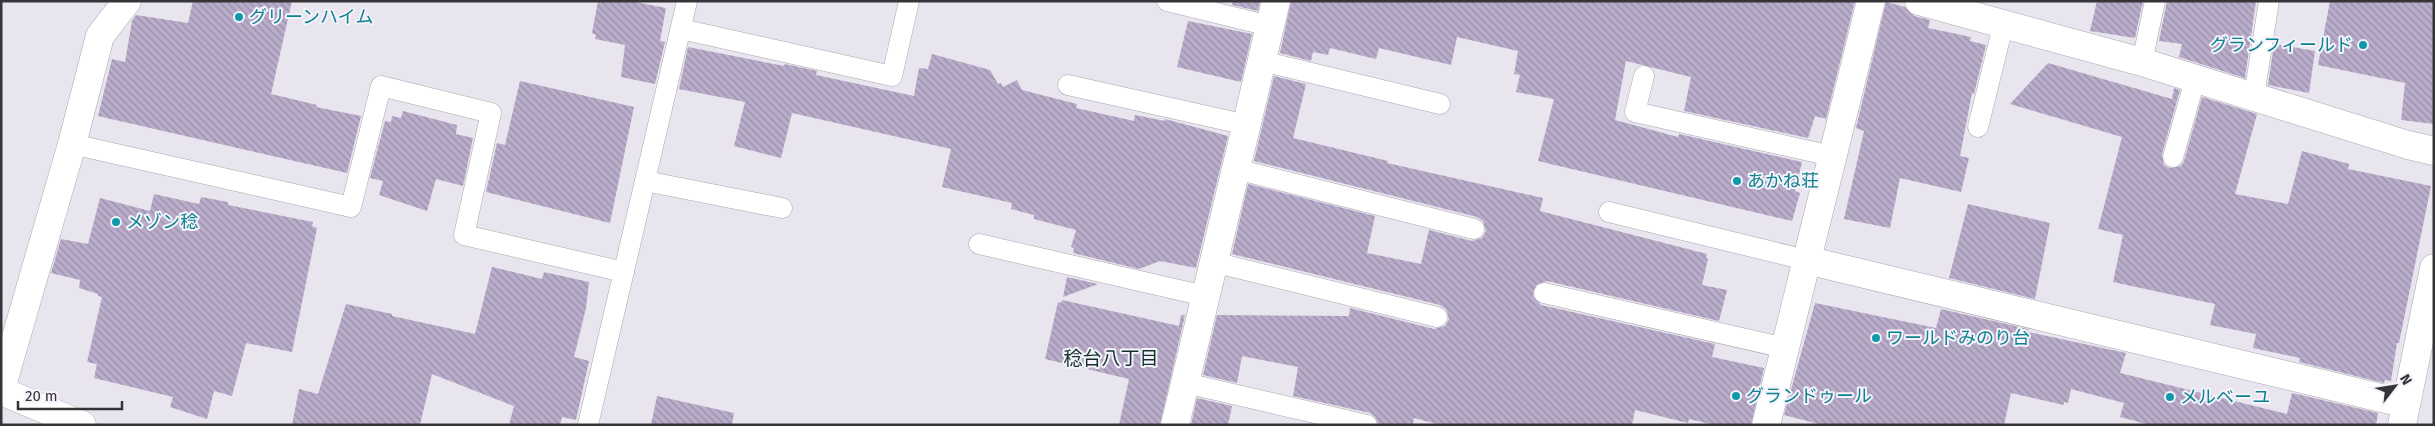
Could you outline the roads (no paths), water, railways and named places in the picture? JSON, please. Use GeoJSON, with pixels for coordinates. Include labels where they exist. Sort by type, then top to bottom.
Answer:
{"type":"FeatureCollection","features":[{"type":"Feature","properties":{"kind":"street"},"geometry":{"type":"LineString","coordinates":[[82,425],[1,390],[72,144],[100,36],[127,1]]}},
{"type":"Feature","properties":{"kind":"street"},"geometry":{"type":"LineString","coordinates":[[1766,425],[1871,1]]}},
{"type":"Feature","properties":{"kind":"street"},"geometry":{"type":"LineString","coordinates":[[1919,1],[2003,26],[2142,62],[2408,145],[2434,151]]}},
{"type":"Feature","properties":{"kind":"street"},"geometry":{"type":"LineString","coordinates":[[1175,425],[1273,14]]}},
{"type":"Feature","properties":{"kind":"street"},"geometry":{"type":"LineString","coordinates":[[1806,260],[2404,414],[2434,268]]}},
{"type":"Feature","properties":{"kind":"lane"},"geometry":{"type":"LineString","coordinates":[[588,425],[687,1]]}},
{"type":"Feature","properties":{"kind":"lane"},"geometry":{"type":"LineString","coordinates":[[681,28],[892,76],[909,1]]}},
{"type":"Feature","properties":{"kind":"lane"},"geometry":{"type":"LineString","coordinates":[[1167,1],[1273,14]]}},
{"type":"Feature","properties":{"kind":"lane"},"geometry":{"type":"LineString","coordinates":[[2142,62],[2155,1]]}},
{"type":"Feature","properties":{"kind":"lane"},"geometry":{"type":"LineString","coordinates":[[2254,96],[2269,1]]}},
{"type":"Feature","properties":{"kind":"lane"},"geometry":{"type":"LineString","coordinates":[[1978,127],[2003,26]]}},
{"type":"Feature","properties":{"kind":"lane"},"geometry":{"type":"LineString","coordinates":[[1262,60],[1440,104]]}},
{"type":"Feature","properties":{"kind":"lane"},"geometry":{"type":"LineString","coordinates":[[1644,76],[1635,112],[1832,156]]}},
{"type":"Feature","properties":{"kind":"lane"},"geometry":{"type":"LineString","coordinates":[[2173,157],[2195,80]]}},
{"type":"Feature","properties":{"kind":"lane"},"geometry":{"type":"LineString","coordinates":[[1068,85],[1247,125]]}},
{"type":"Feature","properties":{"kind":"lane"},"geometry":{"type":"LineString","coordinates":[[72,144],[350,207],[381,86],[491,113],[464,235],[624,272]]}},
{"type":"Feature","properties":{"kind":"lane"},"geometry":{"type":"LineString","coordinates":[[1236,169],[1474,229]]}},
{"type":"Feature","properties":{"kind":"lane"},"geometry":{"type":"LineString","coordinates":[[645,181],[782,208]]}},
{"type":"Feature","properties":{"kind":"lane"},"geometry":{"type":"LineString","coordinates":[[1609,212],[1806,260]]}},
{"type":"Feature","properties":{"kind":"lane"},"geometry":{"type":"LineString","coordinates":[[979,244],[1205,296]]}},
{"type":"Feature","properties":{"kind":"lane"},"geometry":{"type":"LineString","coordinates":[[1213,262],[1437,317]]}},
{"type":"Feature","properties":{"kind":"lane"},"geometry":{"type":"LineString","coordinates":[[1544,294],[1785,348]]}},
{"type":"Feature","properties":{"kind":"lane"},"geometry":{"type":"LineString","coordinates":[[1185,383],[1367,425]]}},
{"type":"Feature","properties":{"kind":"place","name":"グリーンハイム"},"geometry":{"type":"Point","coordinates":[239,17]}},
{"type":"Feature","properties":{"kind":"place","name":"グランフィールド"},"geometry":{"type":"Point","coordinates":[2363,45]}},
{"type":"Feature","properties":{"kind":"place","name":"あかね荘"},"geometry":{"type":"Point","coordinates":[1737,181]}},
{"type":"Feature","properties":{"kind":"place","name":"メゾン稔"},"geometry":{"type":"Point","coordinates":[116,222]}},
{"type":"Feature","properties":{"kind":"place","name":"ワールドみのり台"},"geometry":{"type":"Point","coordinates":[1876,338]}},
{"type":"Feature","properties":{"kind":"place","name":"グランドゥール"},"geometry":{"type":"Point","coordinates":[1736,396]}},
{"type":"Feature","properties":{"kind":"place","name":"メルベーユ"},"geometry":{"type":"Point","coordinates":[2170,397]}},
{"type":"Feature","properties":{"kind":"district","name":"稔台八丁目"},"geometry":{"type":"Point","coordinates":[1111,358]}}]}
